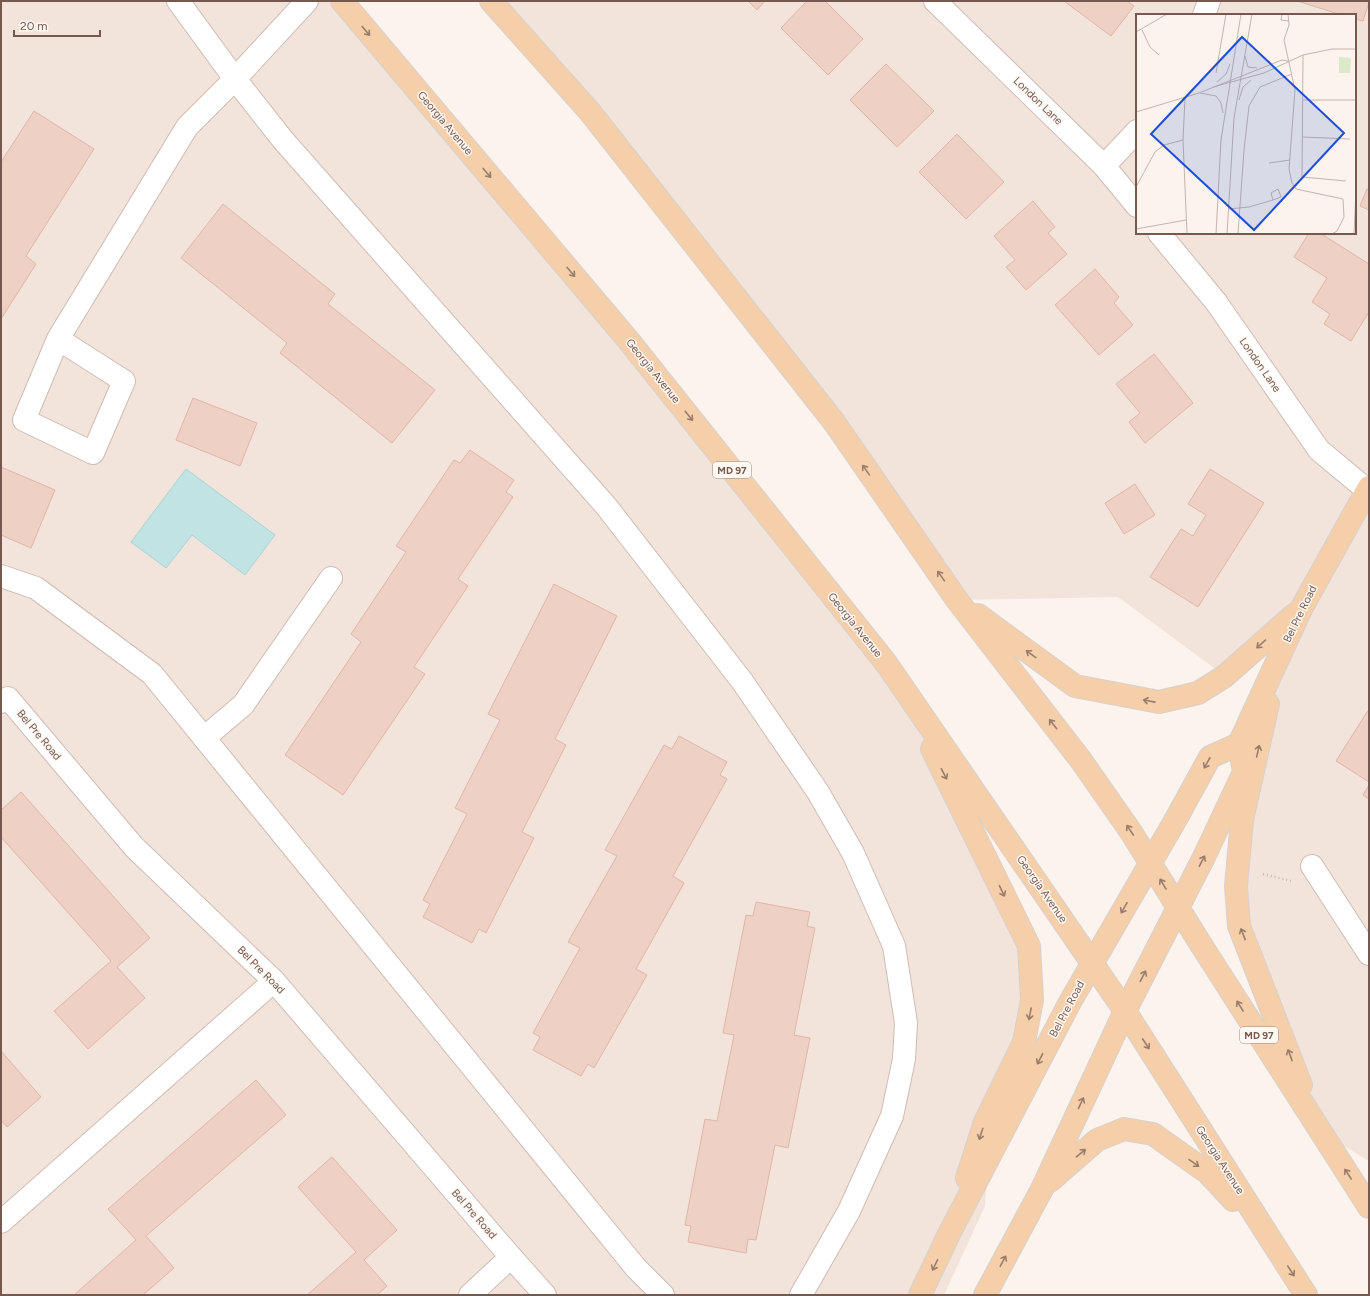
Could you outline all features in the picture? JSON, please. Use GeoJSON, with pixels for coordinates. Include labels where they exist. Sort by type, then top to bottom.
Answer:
{"type":"FeatureCollection","features":[{"type":"Feature","properties":{"kind":"main road","name":"Georgia Avenue"},"geometry":{"type":"LineString","coordinates":[[342,1],[629,341],[881,657],[1125,1011],[1306,1295]]}},
{"type":"Feature","properties":{"kind":"main road","name":"MD 97"},"geometry":{"type":"LineString","coordinates":[[490,1],[590,112],[829,416],[957,600],[1080,759],[1131,832],[1319,1131],[1369,1207]]}},
{"type":"Feature","properties":{"kind":"main road","name":"Bel Pre Road"},"geometry":{"type":"LineString","coordinates":[[920,1295],[949,1234],[1070,1002],[1176,819],[1210,757],[1240,744],[1301,609],[1368,488]]}},
{"type":"Feature","properties":{"kind":"main road"},"geometry":{"type":"LineString","coordinates":[[957,600],[1075,686],[1159,702],[1198,694],[1225,676],[1301,609]]}},
{"type":"Feature","properties":{"kind":"main road"},"geometry":{"type":"LineString","coordinates":[[1278,661],[1242,820],[1236,886],[1239,926],[1319,1131]]}},
{"type":"Feature","properties":{"kind":"main road"},"geometry":{"type":"LineString","coordinates":[[895,677],[1029,946],[1032,1000],[1024,1042],[985,1122],[949,1234]]}},
{"type":"Feature","properties":{"kind":"main road"},"geometry":{"type":"LineString","coordinates":[[985,1295],[1042,1189],[1125,1011],[1204,857],[1244,772],[1240,744]]}},
{"type":"Feature","properties":{"kind":"main road"},"geometry":{"type":"LineString","coordinates":[[1042,1189],[1097,1140],[1124,1128],[1153,1134],[1208,1172],[1274,1245]]}},
{"type":"Feature","properties":{"kind":"street"},"geometry":{"type":"LineString","coordinates":[[178,1],[235,79],[283,140],[606,506],[742,681],[818,792],[853,853],[894,946],[906,1023],[904,1059],[892,1116],[849,1211],[801,1295]]}},
{"type":"Feature","properties":{"kind":"street"},"geometry":{"type":"LineString","coordinates":[[58,339],[124,381],[93,453],[24,420],[58,339],[187,127],[235,79],[307,1]]}},
{"type":"Feature","properties":{"kind":"street","name":"London Lane"},"geometry":{"type":"LineString","coordinates":[[935,1],[1104,166],[1136,205]]}},
{"type":"Feature","properties":{"kind":"street"},"geometry":{"type":"LineString","coordinates":[[1204,14],[1209,1]]}},
{"type":"Feature","properties":{"kind":"street"},"geometry":{"type":"LineString","coordinates":[[1104,166],[1136,132]]}},
{"type":"Feature","properties":{"kind":"street","name":"London Lane"},"geometry":{"type":"LineString","coordinates":[[1160,234],[1216,302],[1319,450],[1368,488]]}},
{"type":"Feature","properties":{"kind":"street"},"geometry":{"type":"LineString","coordinates":[[1,576],[36,588],[152,674],[631,1262],[663,1295]]}},
{"type":"Feature","properties":{"kind":"street"},"geometry":{"type":"LineString","coordinates":[[204,738],[243,705],[330,578]]}},
{"type":"Feature","properties":{"kind":"street","name":"Bel Pre Road"},"geometry":{"type":"LineString","coordinates":[[1,702],[8,698],[134,847],[274,981],[545,1295]]}},
{"type":"Feature","properties":{"kind":"street"},"geometry":{"type":"LineString","coordinates":[[1312,866],[1369,954]]}},
{"type":"Feature","properties":{"kind":"street"},"geometry":{"type":"LineString","coordinates":[[1,1222],[274,981]]}},
{"type":"Feature","properties":{"kind":"street"},"geometry":{"type":"LineString","coordinates":[[470,1295],[511,1257]]}},
{"type":"Feature","properties":{"kind":"shaded area"},"geometry":{"type":"Polygon","coordinates":[[[1,1],[340,1],[895,677],[1023,938],[1024,1042],[991,1124],[985,1206],[944,1295],[1,1295],[1,1]]]}},
{"type":"Feature","properties":{"kind":"shaded area"},"geometry":{"type":"Polygon","coordinates":[[[491,1],[1369,1],[1369,1161],[1319,1131],[1236,886],[1278,661],[1300,610],[1225,676],[1118,597],[957,600],[834,422],[491,1]]]}},
{"type":"Feature","properties":{"kind":"water"},"geometry":{"type":"Polygon","coordinates":[[[186,469],[275,535],[245,575],[192,535],[166,568],[131,542],[186,469]]]}},
{"type":"Feature","properties":{"kind":"building"},"geometry":{"type":"Polygon","coordinates":[[[748,1],[765,1],[757,10],[748,1]]]}},
{"type":"Feature","properties":{"kind":"building"},"geometry":{"type":"Polygon","coordinates":[[[807,1],[825,1],[863,39],[828,75],[781,28],[807,1]]]}},
{"type":"Feature","properties":{"kind":"building"},"geometry":{"type":"Polygon","coordinates":[[[1064,1],[1127,1],[1134,6],[1111,36],[1064,1]]]}},
{"type":"Feature","properties":{"kind":"building"},"geometry":{"type":"Polygon","coordinates":[[[1297,1],[1369,1],[1363,21],[1356,19],[1356,14],[1339,14],[1297,1]]]}},
{"type":"Feature","properties":{"kind":"building"},"geometry":{"type":"Polygon","coordinates":[[[886,64],[934,111],[897,147],[850,100],[886,64]]]}},
{"type":"Feature","properties":{"kind":"building"},"geometry":{"type":"Polygon","coordinates":[[[34,111],[94,149],[26,256],[36,264],[1,319],[1,162],[34,111]]]}},
{"type":"Feature","properties":{"kind":"building"},"geometry":{"type":"Polygon","coordinates":[[[957,134],[1004,182],[966,219],[919,172],[957,134]]]}},
{"type":"Feature","properties":{"kind":"building"},"geometry":{"type":"Polygon","coordinates":[[[1367,189],[1369,190],[1369,210],[1360,206],[1367,189]]]}},
{"type":"Feature","properties":{"kind":"building"},"geometry":{"type":"Polygon","coordinates":[[[1033,201],[1055,227],[1048,233],[1067,254],[1026,290],[1006,267],[1015,260],[994,236],[1033,201]]]}},
{"type":"Feature","properties":{"kind":"building"},"geometry":{"type":"Polygon","coordinates":[[[223,204],[335,294],[328,304],[435,390],[392,443],[280,353],[287,343],[181,258],[223,204]]]}},
{"type":"Feature","properties":{"kind":"building"},"geometry":{"type":"Polygon","coordinates":[[[1308,234],[1322,234],[1369,264],[1369,312],[1351,341],[1324,324],[1330,314],[1312,302],[1327,278],[1294,257],[1308,234]]]}},
{"type":"Feature","properties":{"kind":"building"},"geometry":{"type":"Polygon","coordinates":[[[1095,269],[1119,297],[1114,303],[1133,325],[1099,355],[1055,305],[1095,269]]]}},
{"type":"Feature","properties":{"kind":"building"},"geometry":{"type":"Polygon","coordinates":[[[1154,354],[1193,403],[1145,443],[1129,422],[1140,413],[1116,384],[1154,354]]]}},
{"type":"Feature","properties":{"kind":"building"},"geometry":{"type":"Polygon","coordinates":[[[193,398],[257,423],[240,466],[176,440],[193,398]]]}},
{"type":"Feature","properties":{"kind":"building"},"geometry":{"type":"Polygon","coordinates":[[[470,450],[514,480],[506,492],[513,497],[458,579],[468,586],[414,667],[425,674],[343,795],[285,755],[361,642],[351,634],[406,552],[396,546],[454,460],[460,463],[470,450]]]}},
{"type":"Feature","properties":{"kind":"building"},"geometry":{"type":"Polygon","coordinates":[[[1,467],[55,490],[31,548],[1,535],[1,467]]]}},
{"type":"Feature","properties":{"kind":"building"},"geometry":{"type":"Polygon","coordinates":[[[1210,469],[1264,503],[1198,607],[1150,577],[1181,529],[1193,536],[1206,515],[1188,504],[1210,469]]]}},
{"type":"Feature","properties":{"kind":"building"},"geometry":{"type":"Polygon","coordinates":[[[1135,484],[1155,515],[1124,534],[1105,503],[1135,484]]]}},
{"type":"Feature","properties":{"kind":"building"},"geometry":{"type":"Polygon","coordinates":[[[554,584],[617,616],[555,739],[566,745],[522,832],[534,838],[486,933],[479,929],[472,943],[423,917],[430,904],[423,900],[467,814],[455,808],[500,720],[488,714],[554,584]]]}},
{"type":"Feature","properties":{"kind":"building"},"geometry":{"type":"Polygon","coordinates":[[[1369,709],[1369,782],[1336,761],[1369,709]]]}},
{"type":"Feature","properties":{"kind":"building"},"geometry":{"type":"Polygon","coordinates":[[[679,736],[727,762],[720,775],[727,779],[673,876],[684,883],[636,969],[647,975],[594,1068],[588,1064],[581,1076],[533,1050],[540,1037],[533,1033],[580,948],[568,942],[617,856],[605,850],[664,745],[672,749],[679,736]]]}},
{"type":"Feature","properties":{"kind":"building"},"geometry":{"type":"Polygon","coordinates":[[[1369,785],[1369,799],[1363,795],[1369,785]]]}},
{"type":"Feature","properties":{"kind":"building"},"geometry":{"type":"Polygon","coordinates":[[[21,792],[150,938],[117,967],[145,998],[88,1049],[54,1011],[111,961],[1,837],[1,810],[21,792]]]}},
{"type":"Feature","properties":{"kind":"building"},"geometry":{"type":"Polygon","coordinates":[[[756,902],[810,912],[807,926],[815,928],[794,1035],[810,1038],[788,1148],[775,1145],[756,1240],[748,1239],[746,1253],[688,1242],[691,1226],[685,1225],[705,1119],[717,1121],[734,1035],[723,1033],[746,915],[753,916],[756,902]]]}},
{"type":"Feature","properties":{"kind":"building"},"geometry":{"type":"Polygon","coordinates":[[[1,1051],[41,1097],[7,1127],[1,1120],[1,1051]]]}},
{"type":"Feature","properties":{"kind":"building"},"geometry":{"type":"Polygon","coordinates":[[[256,1080],[286,1115],[146,1236],[174,1268],[143,1295],[74,1295],[136,1240],[108,1209],[256,1080]]]}},
{"type":"Feature","properties":{"kind":"building"},"geometry":{"type":"Polygon","coordinates":[[[332,1157],[397,1230],[364,1260],[387,1286],[377,1295],[307,1295],[356,1252],[298,1187],[332,1157]]]}}]}
